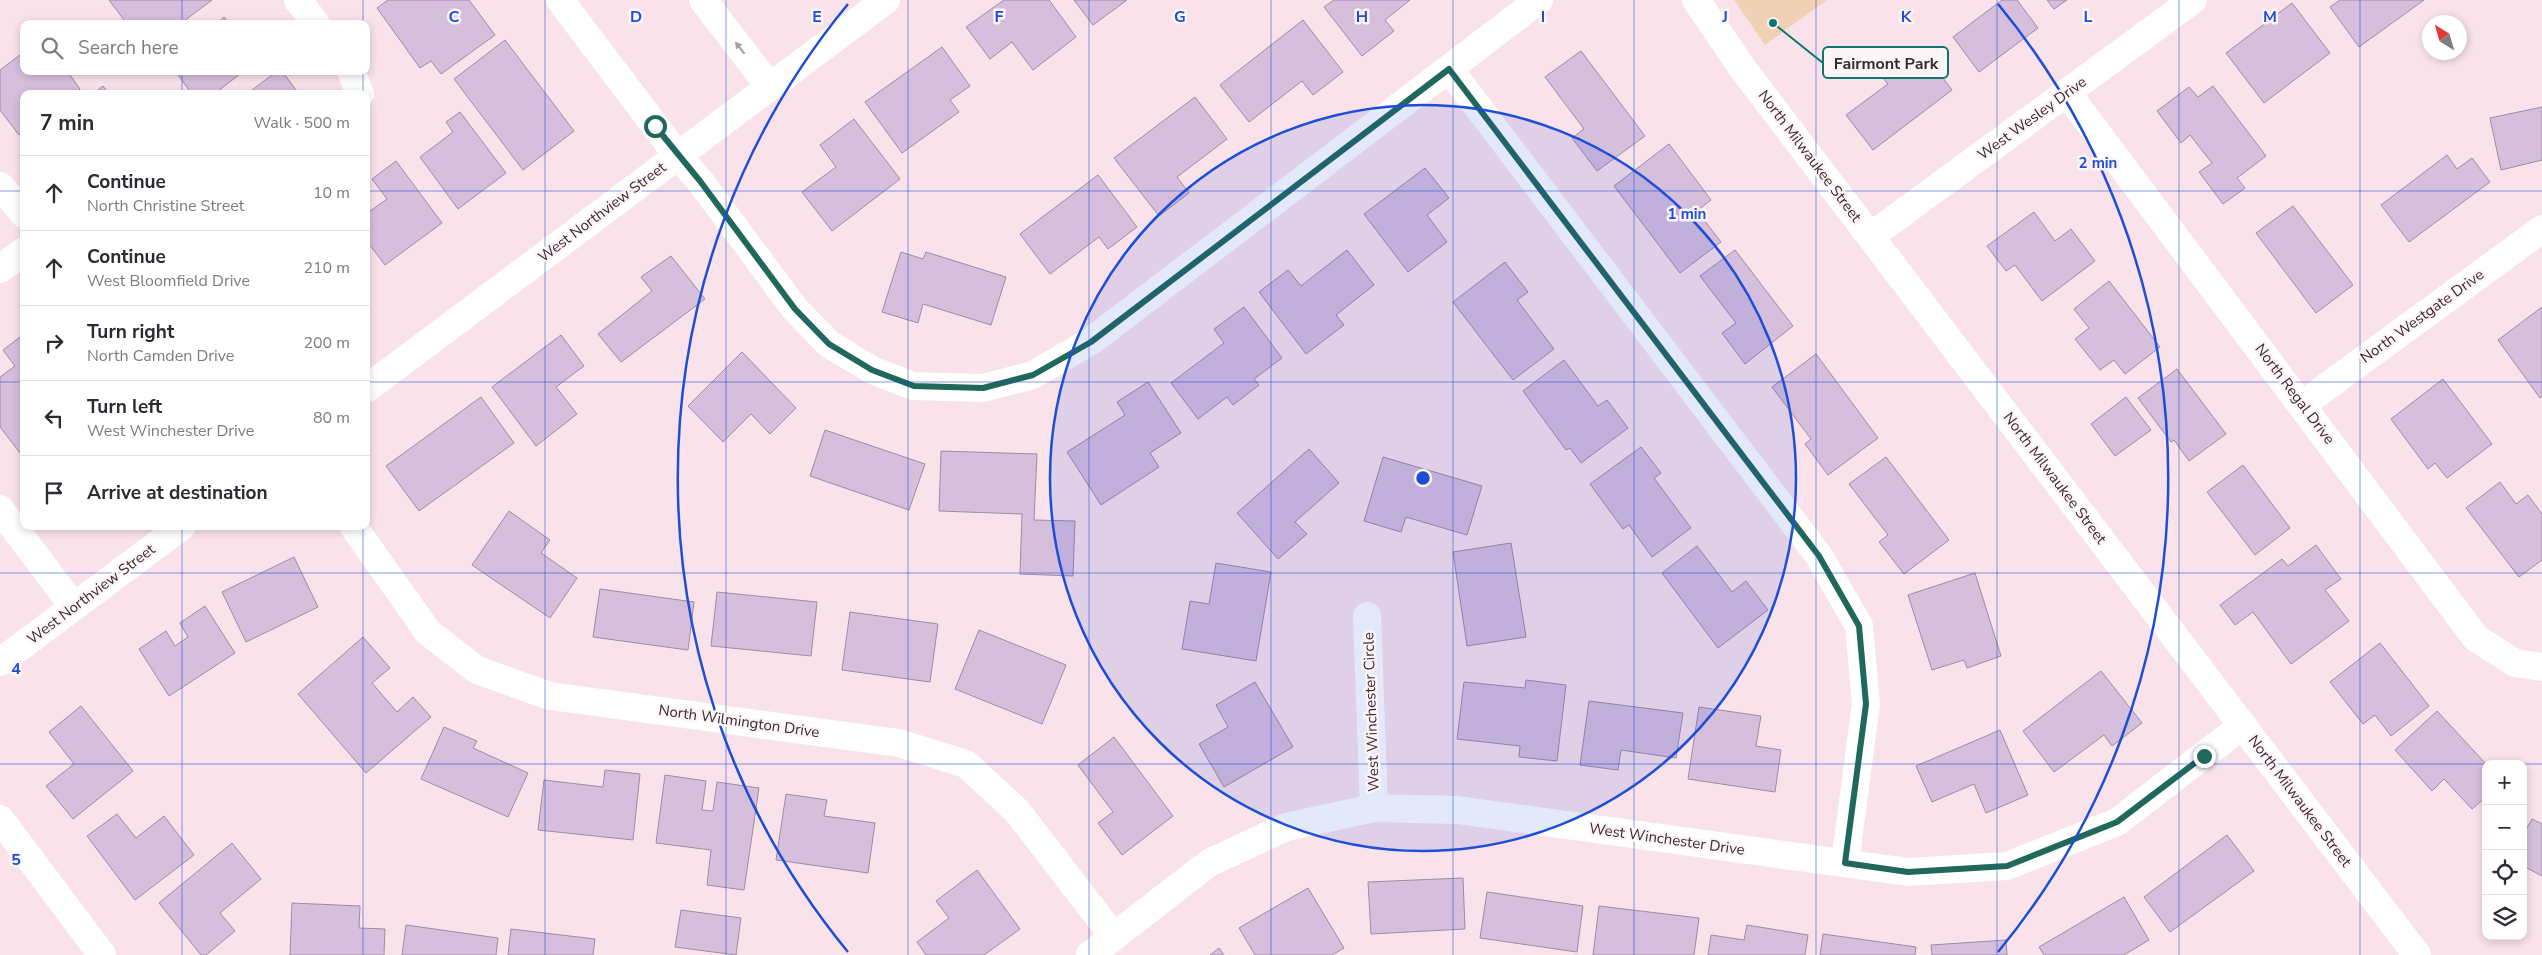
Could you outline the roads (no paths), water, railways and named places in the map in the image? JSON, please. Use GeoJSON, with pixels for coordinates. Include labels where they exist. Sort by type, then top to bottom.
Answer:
{"type":"FeatureCollection","features":[{"type":"Feature","properties":{"kind":"street"},"geometry":{"type":"LineString","coordinates":[[560,0],[678,156],[700,181],[795,309],[829,344],[872,370],[914,386],[983,388],[1033,375],[1091,342],[1539,0]]}},
{"type":"Feature","properties":{"kind":"street"},"geometry":{"type":"LineString","coordinates":[[703,0],[770,87]]}},
{"type":"Feature","properties":{"kind":"street","name":"West Northview Street"},"geometry":{"type":"LineString","coordinates":[[370,385],[886,0]]}},
{"type":"Feature","properties":{"kind":"street","name":"North Milwaukee Street"},"geometry":{"type":"LineString","coordinates":[[1696,0],[1743,69],[2417,955]]}},
{"type":"Feature","properties":{"kind":"street","name":"West Wesley Drive"},"geometry":{"type":"LineString","coordinates":[[1871,236],[2193,0]]}},
{"type":"Feature","properties":{"kind":"street"},"geometry":{"type":"LineString","coordinates":[[1449,69],[1819,556],[1859,626],[1866,704],[1845,863]]}},
{"type":"Feature","properties":{"kind":"street"},"geometry":{"type":"LineString","coordinates":[[353,75],[358,90]]}},
{"type":"Feature","properties":{"kind":"street","name":"North Regal Drive"},"geometry":{"type":"LineString","coordinates":[[2067,93],[2303,404],[2476,638],[2515,663],[2542,668]]}},
{"type":"Feature","properties":{"kind":"street"},"geometry":{"type":"LineString","coordinates":[[0,186],[20,209]]}},
{"type":"Feature","properties":{"kind":"street","name":"North Westgate Drive"},"geometry":{"type":"LineString","coordinates":[[2303,404],[2542,229]]}},
{"type":"Feature","properties":{"kind":"street"},"geometry":{"type":"LineString","coordinates":[[0,269],[20,254]]}},
{"type":"Feature","properties":{"kind":"street"},"geometry":{"type":"LineString","coordinates":[[0,509],[74,606]]}},
{"type":"Feature","properties":{"kind":"street","name":"West Northview Street"},"geometry":{"type":"LineString","coordinates":[[0,662],[177,530]]}},
{"type":"Feature","properties":{"kind":"street","name":"North Wilmington Drive"},"geometry":{"type":"LineString","coordinates":[[356,530],[428,632],[478,670],[550,696],[899,743],[966,764],[1017,810],[1114,937]]}},
{"type":"Feature","properties":{"kind":"street","name":"West Winchester Circle"},"geometry":{"type":"LineString","coordinates":[[1367,616],[1374,808]]}},
{"type":"Feature","properties":{"kind":"street","name":"West Winchester Drive"},"geometry":{"type":"LineString","coordinates":[[1090,955],[1209,863],[1286,827],[1374,808],[1457,810],[1908,872],[2007,866],[2117,822],[2243,725]]}},
{"type":"Feature","properties":{"kind":"street"},"geometry":{"type":"LineString","coordinates":[[0,819],[102,955]]}},
{"type":"Feature","properties":{"kind":"place","name":"Fairmont Park"},"geometry":{"type":"Point","coordinates":[1773,23]}}]}
